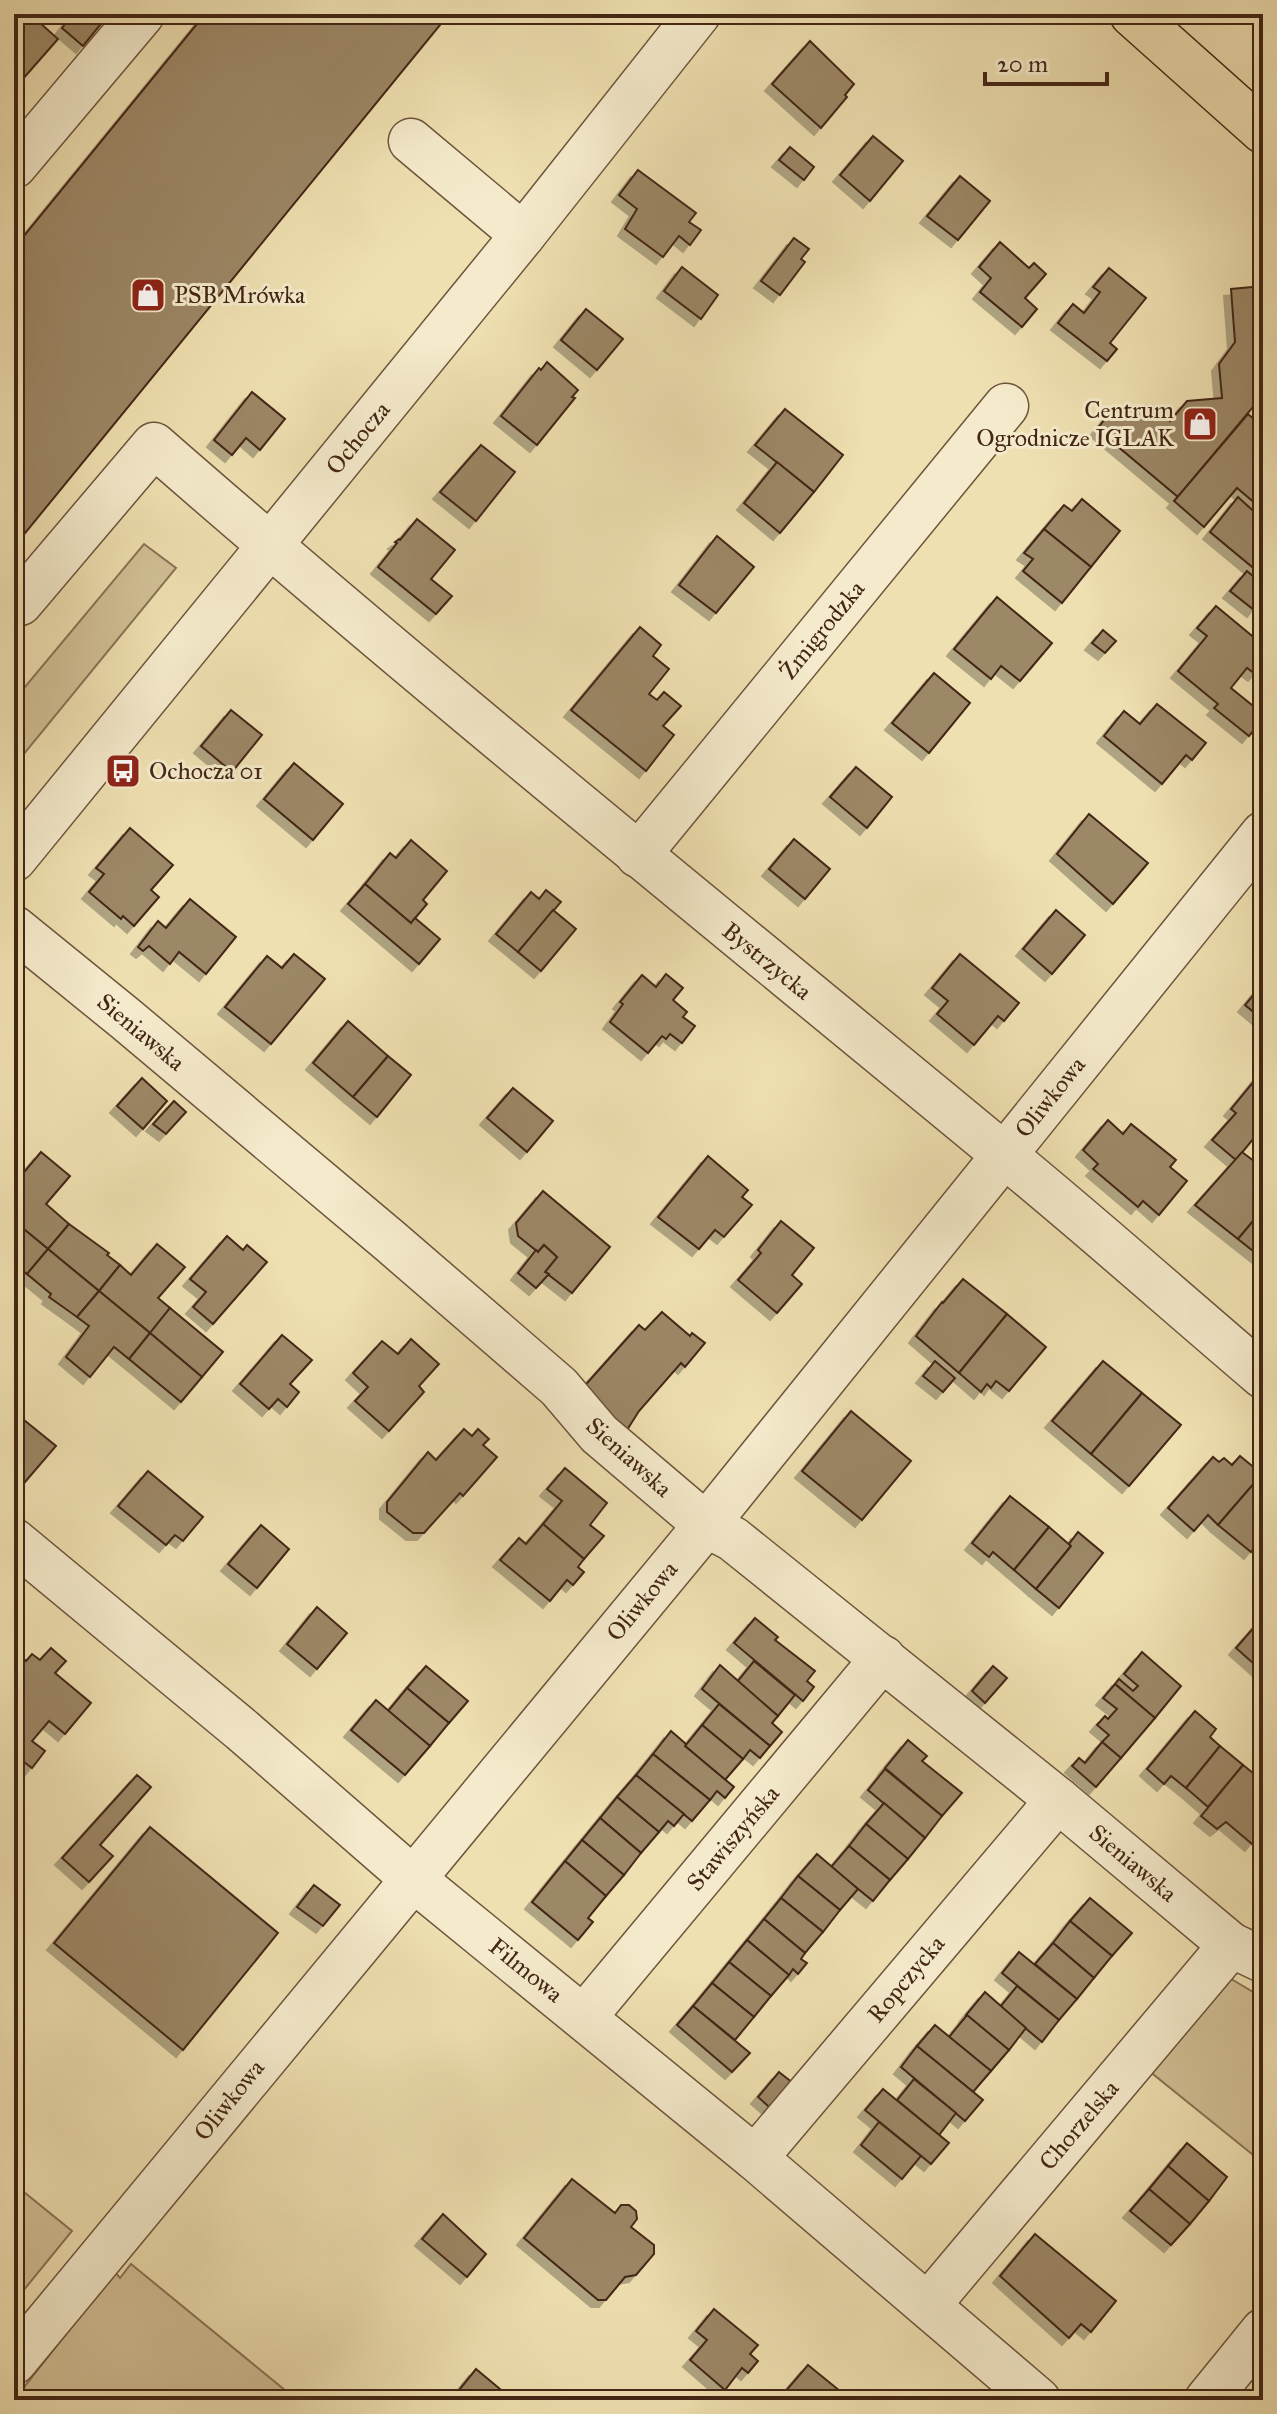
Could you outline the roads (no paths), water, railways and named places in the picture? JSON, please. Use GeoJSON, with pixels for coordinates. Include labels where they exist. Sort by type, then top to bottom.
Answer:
{"type":"FeatureCollection","features":[{"type":"Feature","properties":{"kind":"main road"},"geometry":{"type":"LineString","coordinates":[[1132,14],[1263,131]]}},
{"type":"Feature","properties":{"kind":"street"},"geometry":{"type":"LineString","coordinates":[[14,166],[142,14]]}},
{"type":"Feature","properties":{"kind":"street","name":"Ochocza"},"geometry":{"type":"LineString","coordinates":[[14,859],[271,547],[698,14]]}},
{"type":"Feature","properties":{"kind":"street"},"geometry":{"type":"LineString","coordinates":[[411,141],[523,235]]}},
{"type":"Feature","properties":{"kind":"street","name":"Żmigrodzka"},"geometry":{"type":"LineString","coordinates":[[638,855],[1006,406]]}},
{"type":"Feature","properties":{"kind":"street","name":"Bystrzycka"},"geometry":{"type":"LineString","coordinates":[[14,598],[20,603],[154,445],[271,547],[638,855],[1004,1155],[1263,1376]]}},
{"type":"Feature","properties":{"kind":"street","name":"Oliwkowa"},"geometry":{"type":"LineString","coordinates":[[14,2362],[706,1525],[1263,834]]}},
{"type":"Feature","properties":{"kind":"street","name":"Sieniawska"},"geometry":{"type":"LineString","coordinates":[[14,928],[402,1251],[559,1387],[599,1434],[706,1525],[733,1539],[1247,1952]]}},
{"type":"Feature","properties":{"kind":"street","name":"Filmowa"},"geometry":{"type":"LineString","coordinates":[[14,1541],[242,1730],[412,1878],[755,2158],[1038,2400]]}},
{"type":"Feature","properties":{"kind":"street","name":"Stawiszyńska"},"geometry":{"type":"LineString","coordinates":[[584,2017],[883,1658]]}},
{"type":"Feature","properties":{"kind":"street","name":"Ropczycka"},"geometry":{"type":"LineString","coordinates":[[755,2158],[1058,1800]]}},
{"type":"Feature","properties":{"kind":"street","name":"Chorzelska"},"geometry":{"type":"LineString","coordinates":[[928,2305],[1247,1952]]}},
{"type":"Feature","properties":{"kind":"street"},"geometry":{"type":"LineString","coordinates":[[1207,2400],[1263,2331]]}},
{"type":"Feature","properties":{"kind":"place","name":"PSB Mrówka"},"geometry":{"type":"Point","coordinates":[148,295]}},
{"type":"Feature","properties":{"kind":"place","name":"Centrum Ogrodnicze IGLAK"},"geometry":{"type":"Point","coordinates":[1200,424]}},
{"type":"Feature","properties":{"kind":"place","name":"Ochocza 01"},"geometry":{"type":"Point","coordinates":[123,771]}}]}
